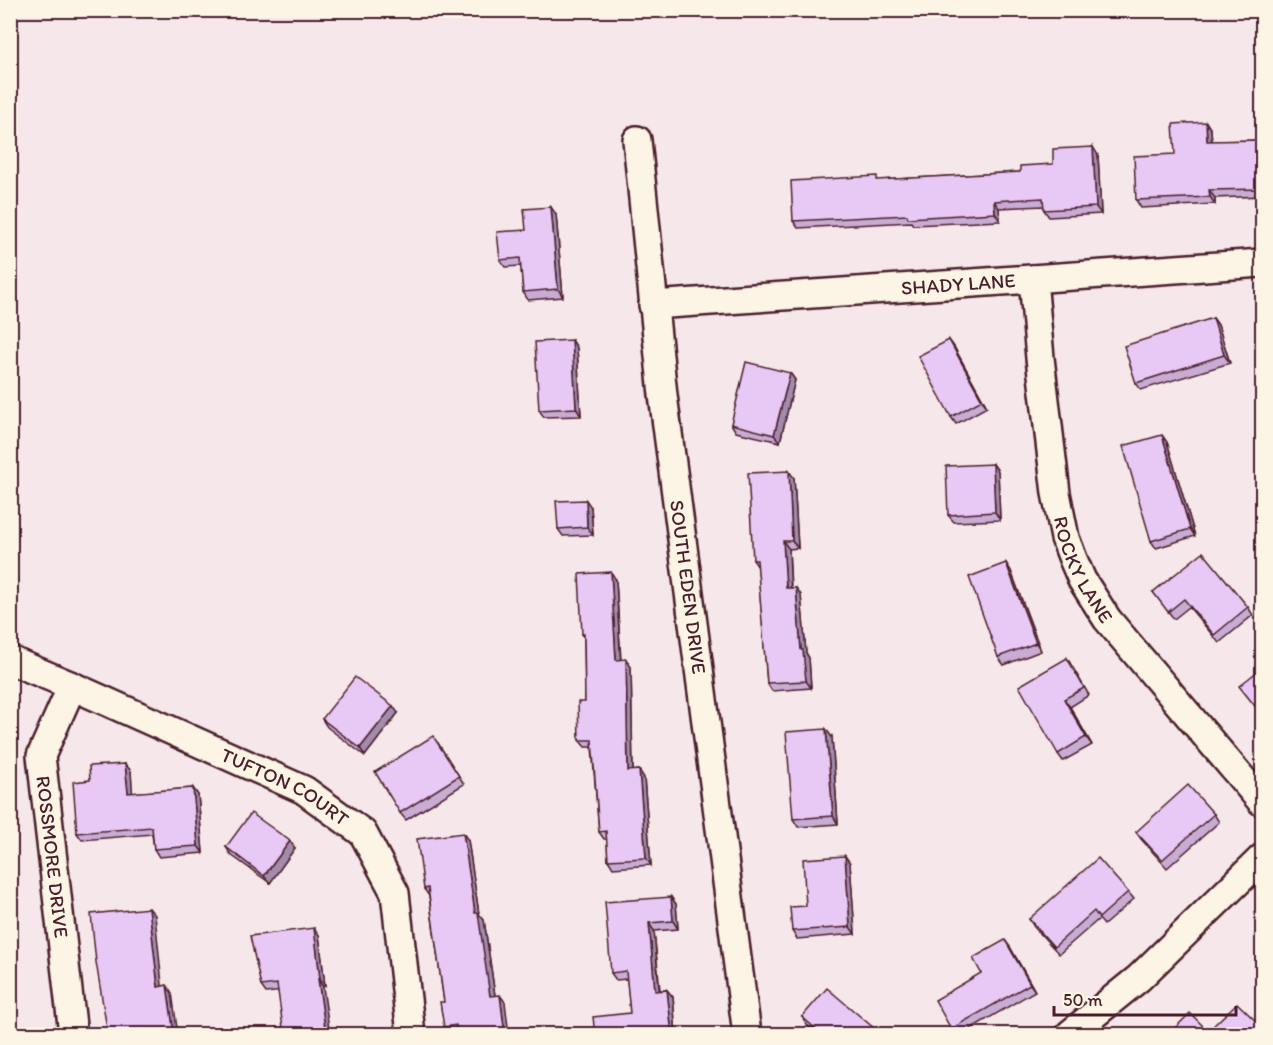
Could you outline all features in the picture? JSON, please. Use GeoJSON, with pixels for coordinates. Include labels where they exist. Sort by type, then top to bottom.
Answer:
{"type":"FeatureCollection","features":[{"type":"Feature","properties":{"kind":"street","name":"SOUTH EDEN DRIVE"},"geometry":{"type":"LineString","coordinates":[[637,140],[666,419],[747,1035]]}},
{"type":"Feature","properties":{"kind":"street","name":"SHADY LANE"},"geometry":{"type":"LineString","coordinates":[[653,305],[1263,263]]}},
{"type":"Feature","properties":{"kind":"street","name":"ROCKY LANE"},"geometry":{"type":"LineString","coordinates":[[1033,279],[1056,493],[1065,538],[1082,580],[1107,619],[1263,802]]}},
{"type":"Feature","properties":{"kind":"street","name":"TUFTON COURT"},"geometry":{"type":"LineString","coordinates":[[10,660],[304,789],[363,834],[395,893],[411,1035]]}},
{"type":"Feature","properties":{"kind":"street","name":"ROSSMORE DRIVE"},"geometry":{"type":"LineString","coordinates":[[72,686],[41,756],[73,1035]]}},
{"type":"Feature","properties":{"kind":"street"},"geometry":{"type":"LineString","coordinates":[[1070,1035],[1139,978],[1263,858]]}},
{"type":"Feature","properties":{"kind":"building"},"geometry":{"type":"Polygon","coordinates":[[[1206,122],[1207,141],[1263,140],[1263,189],[1209,190],[1210,197],[1136,200],[1134,156],[1175,154],[1173,124],[1206,122]]]}},
{"type":"Feature","properties":{"kind":"building"},"geometry":{"type":"Polygon","coordinates":[[[1093,147],[1096,207],[1044,210],[1043,198],[994,201],[995,213],[793,221],[791,181],[877,176],[877,180],[1020,172],[1020,166],[1053,164],[1053,149],[1093,147]]]}},
{"type":"Feature","properties":{"kind":"building"},"geometry":{"type":"Polygon","coordinates":[[[551,207],[558,289],[523,292],[520,258],[500,260],[497,232],[526,230],[524,209],[551,207]]]}},
{"type":"Feature","properties":{"kind":"building"},"geometry":{"type":"Polygon","coordinates":[[[1213,318],[1224,355],[1136,383],[1124,346],[1213,318]]]}},
{"type":"Feature","properties":{"kind":"building"},"geometry":{"type":"Polygon","coordinates":[[[572,340],[576,408],[539,410],[535,342],[572,340]]]}},
{"type":"Feature","properties":{"kind":"building"},"geometry":{"type":"Polygon","coordinates":[[[949,340],[982,400],[951,417],[918,356],[949,340]]]}},
{"type":"Feature","properties":{"kind":"building"},"geometry":{"type":"Polygon","coordinates":[[[746,362],[790,373],[774,435],[731,424],[746,362]]]}},
{"type":"Feature","properties":{"kind":"building"},"geometry":{"type":"Polygon","coordinates":[[[1162,435],[1190,529],[1151,541],[1123,446],[1162,435]]]}},
{"type":"Feature","properties":{"kind":"building"},"geometry":{"type":"Polygon","coordinates":[[[993,464],[995,512],[948,515],[946,466],[993,464]]]}},
{"type":"Feature","properties":{"kind":"building"},"geometry":{"type":"Polygon","coordinates":[[[789,471],[792,541],[783,541],[786,588],[796,588],[806,681],[767,683],[757,560],[753,560],[748,473],[789,471]]]}},
{"type":"Feature","properties":{"kind":"building"},"geometry":{"type":"Polygon","coordinates":[[[586,500],[587,527],[558,529],[556,501],[586,500]]]}},
{"type":"Feature","properties":{"kind":"building"},"geometry":{"type":"Polygon","coordinates":[[[1203,552],[1248,607],[1214,635],[1184,599],[1168,612],[1153,592],[1203,552]]]}},
{"type":"Feature","properties":{"kind":"building"},"geometry":{"type":"Polygon","coordinates":[[[1006,563],[1036,643],[998,657],[969,577],[1006,563]]]}},
{"type":"Feature","properties":{"kind":"building"},"geometry":{"type":"Polygon","coordinates":[[[611,572],[616,660],[626,659],[628,771],[639,770],[646,858],[608,860],[606,831],[599,832],[592,740],[579,740],[578,702],[585,702],[584,634],[582,634],[579,574],[611,572]]]}},
{"type":"Feature","properties":{"kind":"building"},"geometry":{"type":"Polygon","coordinates":[[[1067,658],[1084,688],[1064,699],[1086,737],[1058,754],[1019,686],[1067,658]]]}},
{"type":"Feature","properties":{"kind":"building"},"geometry":{"type":"Polygon","coordinates":[[[1263,667],[1263,716],[1239,686],[1263,667]]]}},
{"type":"Feature","properties":{"kind":"building"},"geometry":{"type":"Polygon","coordinates":[[[355,677],[393,706],[360,748],[322,719],[355,677]]]}},
{"type":"Feature","properties":{"kind":"building"},"geometry":{"type":"Polygon","coordinates":[[[826,729],[833,816],[793,819],[786,732],[826,729]]]}},
{"type":"Feature","properties":{"kind":"building"},"geometry":{"type":"Polygon","coordinates":[[[433,736],[459,776],[400,813],[375,772],[433,736]]]}},
{"type":"Feature","properties":{"kind":"building"},"geometry":{"type":"Polygon","coordinates":[[[125,764],[128,793],[193,788],[198,846],[154,849],[152,827],[77,833],[73,782],[90,780],[89,766],[125,764]]]}},
{"type":"Feature","properties":{"kind":"building"},"geometry":{"type":"Polygon","coordinates":[[[1188,785],[1214,814],[1162,860],[1136,832],[1188,785]]]}},
{"type":"Feature","properties":{"kind":"building"},"geometry":{"type":"Polygon","coordinates":[[[251,813],[290,841],[264,876],[226,847],[251,813]]]}},
{"type":"Feature","properties":{"kind":"building"},"geometry":{"type":"Polygon","coordinates":[[[463,833],[490,996],[500,995],[505,1035],[457,1035],[456,1025],[444,1027],[440,1002],[444,1002],[428,888],[424,889],[417,839],[463,833]]]}},
{"type":"Feature","properties":{"kind":"building"},"geometry":{"type":"Polygon","coordinates":[[[845,856],[850,927],[792,931],[790,907],[806,906],[803,859],[845,856]]]}},
{"type":"Feature","properties":{"kind":"building"},"geometry":{"type":"Polygon","coordinates":[[[1098,858],[1128,892],[1099,918],[1094,911],[1054,947],[1029,919],[1098,858]]]}},
{"type":"Feature","properties":{"kind":"building"},"geometry":{"type":"Polygon","coordinates":[[[671,897],[673,921],[649,923],[655,991],[667,990],[672,1035],[595,1035],[593,1017],[630,1013],[626,971],[611,973],[605,902],[671,897]]]}},
{"type":"Feature","properties":{"kind":"building"},"geometry":{"type":"Polygon","coordinates":[[[149,908],[158,987],[167,985],[173,1035],[108,1035],[91,914],[149,908]]]}},
{"type":"Feature","properties":{"kind":"building"},"geometry":{"type":"Polygon","coordinates":[[[314,928],[326,1035],[284,1035],[277,984],[261,986],[250,936],[314,928]]]}},
{"type":"Feature","properties":{"kind":"building"},"geometry":{"type":"Polygon","coordinates":[[[1005,940],[1030,984],[951,1029],[935,1000],[981,973],[973,958],[1005,940]]]}},
{"type":"Feature","properties":{"kind":"building"},"geometry":{"type":"Polygon","coordinates":[[[827,988],[882,1035],[823,1035],[802,1017],[827,988]]]}},
{"type":"Feature","properties":{"kind":"building"},"geometry":{"type":"Polygon","coordinates":[[[1237,1003],[1263,1028],[1257,1035],[1169,1034],[1190,1013],[1208,1031],[1237,1003]]]}}]}
